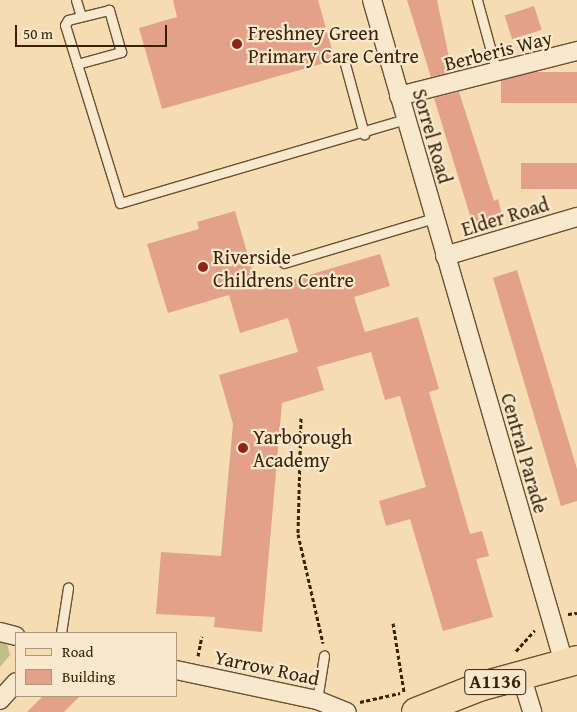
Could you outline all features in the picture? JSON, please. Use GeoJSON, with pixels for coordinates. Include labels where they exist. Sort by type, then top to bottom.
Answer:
{"type":"FeatureCollection","features":[{"type":"Feature","properties":{"kind":"main road","name":"A1136"},"geometry":{"type":"LineString","coordinates":[[411,707],[571,661]]}},
{"type":"Feature","properties":{"kind":"street","name":"Sorrel Road"},"geometry":{"type":"LineString","coordinates":[[372,0],[445,256]]}},
{"type":"Feature","properties":{"kind":"street","name":"Berberis Way"},"geometry":{"type":"LineString","coordinates":[[399,96],[497,73],[577,51]]}},
{"type":"Feature","properties":{"kind":"street","name":"Elder Road"},"geometry":{"type":"LineString","coordinates":[[445,256],[577,217]]}},
{"type":"Feature","properties":{"kind":"street","name":"Central Parade"},"geometry":{"type":"LineString","coordinates":[[445,256],[571,661]]}},
{"type":"Feature","properties":{"kind":"street"},"geometry":{"type":"LineString","coordinates":[[0,632],[15,636]]}},
{"type":"Feature","properties":{"kind":"street","name":"Yarrow Road"},"geometry":{"type":"LineString","coordinates":[[178,670],[317,700],[347,712]]}},
{"type":"Feature","properties":{"kind":"street"},"geometry":{"type":"LineString","coordinates":[[521,675],[532,712]]}},
{"type":"Feature","properties":{"kind":"street"},"geometry":{"type":"LineString","coordinates":[[0,700],[15,683]]}},
{"type":"Feature","properties":{"kind":"lane"},"geometry":{"type":"LineString","coordinates":[[76,0],[81,16]]}},
{"type":"Feature","properties":{"kind":"lane"},"geometry":{"type":"LineString","coordinates":[[477,0],[497,73]]}},
{"type":"Feature","properties":{"kind":"lane"},"geometry":{"type":"LineString","coordinates":[[77,64],[117,54],[122,47],[109,10],[81,16],[65,22],[77,64],[118,200],[124,203],[364,134],[406,119]]}},
{"type":"Feature","properties":{"kind":"lane"},"geometry":{"type":"LineString","coordinates":[[345,64],[364,134]]}},
{"type":"Feature","properties":{"kind":"lane"},"geometry":{"type":"LineString","coordinates":[[284,264],[434,218]]}},
{"type":"Feature","properties":{"kind":"lane"},"geometry":{"type":"LineString","coordinates":[[61,632],[68,588]]}},
{"type":"Feature","properties":{"kind":"lane"},"geometry":{"type":"LineString","coordinates":[[317,700],[324,656]]}},
{"type":"Feature","properties":{"kind":"path"},"geometry":{"type":"LineString","coordinates":[[301,418],[298,534],[302,567],[322,628],[324,656]]}},
{"type":"Feature","properties":{"kind":"path"},"geometry":{"type":"LineString","coordinates":[[393,624],[411,707]]}},
{"type":"Feature","properties":{"kind":"shaded area"},"geometry":{"type":"Polygon","coordinates":[[[0,641],[7,644],[10,655],[0,667],[0,641]]]}},
{"type":"Feature","properties":{"kind":"building","name":"Freshney Green Primary Care Centre"},"geometry":{"type":"Polygon","coordinates":[[[173,0],[318,0],[335,60],[162,109],[139,28],[177,17],[173,0]]]}},
{"type":"Feature","properties":{"kind":"building"},"geometry":{"type":"Polygon","coordinates":[[[407,0],[437,0],[452,72],[431,77],[407,0]]]}},
{"type":"Feature","properties":{"kind":"building"},"geometry":{"type":"Polygon","coordinates":[[[534,6],[542,30],[512,39],[505,16],[534,6]]]}},
{"type":"Feature","properties":{"kind":"building"},"geometry":{"type":"Polygon","coordinates":[[[501,72],[577,72],[577,103],[501,103],[501,72]]]}},
{"type":"Feature","properties":{"kind":"building"},"geometry":{"type":"Polygon","coordinates":[[[459,92],[494,201],[498,199],[502,215],[473,225],[434,98],[459,92]]]}},
{"type":"Feature","properties":{"kind":"building"},"geometry":{"type":"Polygon","coordinates":[[[521,163],[577,163],[577,189],[521,189],[521,163]]]}},
{"type":"Feature","properties":{"kind":"building"},"geometry":{"type":"Polygon","coordinates":[[[235,211],[258,290],[380,254],[390,286],[354,297],[365,332],[418,317],[439,389],[429,392],[470,534],[482,531],[489,556],[476,559],[493,617],[443,631],[410,519],[386,526],[379,501],[426,487],[400,396],[385,400],[371,352],[317,367],[324,390],[282,403],[262,632],[214,627],[215,617],[156,614],[161,552],[221,556],[233,424],[219,375],[298,352],[288,318],[240,333],[229,295],[168,313],[147,244],[199,229],[197,222],[235,211]]]}},
{"type":"Feature","properties":{"kind":"building"},"geometry":{"type":"Polygon","coordinates":[[[517,270],[577,469],[577,501],[561,506],[493,278],[517,270]]]}},
{"type":"Feature","properties":{"kind":"building"},"geometry":{"type":"Polygon","coordinates":[[[42,697],[79,697],[64,712],[27,712],[42,697]]]}},
{"type":"Feature","properties":{"kind":"place","name":"Freshney Green Primary Care Centre"},"geometry":{"type":"Point","coordinates":[237,44]}},
{"type":"Feature","properties":{"kind":"place","name":"Riverside Childrens Centre"},"geometry":{"type":"Point","coordinates":[203,267]}},
{"type":"Feature","properties":{"kind":"place","name":"Yarborough Academy"},"geometry":{"type":"Point","coordinates":[243,448]}}]}
